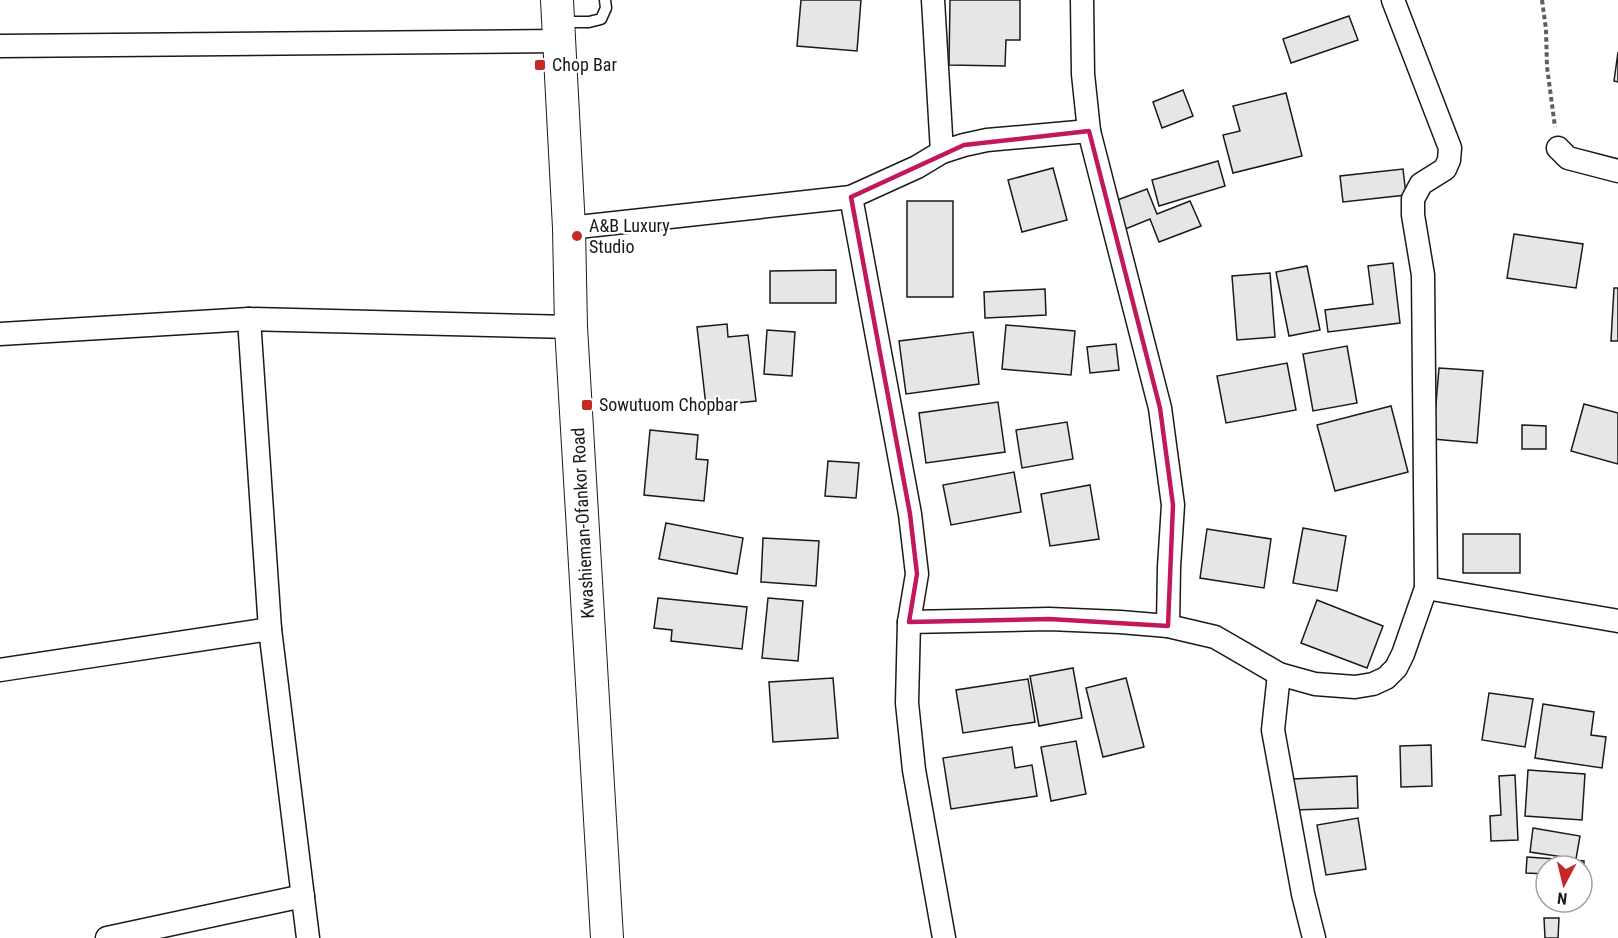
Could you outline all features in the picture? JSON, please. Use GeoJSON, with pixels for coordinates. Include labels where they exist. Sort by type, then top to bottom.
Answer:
{"type":"FeatureCollection","features":[{"type":"Feature","properties":{"kind":"main road","name":"Kwashieman-Ofankor Road"},"geometry":{"type":"LineString","coordinates":[[558,21],[571,327],[607,938]]}},
{"type":"Feature","properties":{"kind":"street"},"geometry":{"type":"LineString","coordinates":[[933,0],[942,152]]}},
{"type":"Feature","properties":{"kind":"street"},"geometry":{"type":"LineString","coordinates":[[1082,0],[1083,74],[1089,131],[1160,408],[1173,505],[1168,626]]}},
{"type":"Feature","properties":{"kind":"street"},"geometry":{"type":"LineString","coordinates":[[909,622],[1048,619],[1168,626],[1215,637],[1279,674],[1316,684],[1342,687],[1374,684],[1386,678],[1396,668],[1426,588],[1423,274],[1413,215],[1413,200],[1421,184],[1445,169],[1449,160],[1450,148],[1393,0]]}},
{"type":"Feature","properties":{"kind":"street"},"geometry":{"type":"LineString","coordinates":[[0,46],[558,21]]}},
{"type":"Feature","properties":{"kind":"street"},"geometry":{"type":"LineString","coordinates":[[568,228],[851,197],[917,167],[942,152],[964,145],[987,140],[1089,131]]}},
{"type":"Feature","properties":{"kind":"street"},"geometry":{"type":"LineString","coordinates":[[1558,148],[1568,158],[1618,171]]}},
{"type":"Feature","properties":{"kind":"street"},"geometry":{"type":"LineString","coordinates":[[851,197],[910,514],[917,574],[909,622],[907,703],[914,770],[944,938]]}},
{"type":"Feature","properties":{"kind":"street"},"geometry":{"type":"LineString","coordinates":[[249,319],[270,629],[308,938]]}},
{"type":"Feature","properties":{"kind":"street"},"geometry":{"type":"LineString","coordinates":[[0,334],[249,319],[571,327]]}},
{"type":"Feature","properties":{"kind":"street"},"geometry":{"type":"LineString","coordinates":[[1426,588],[1618,621]]}},
{"type":"Feature","properties":{"kind":"street"},"geometry":{"type":"LineString","coordinates":[[0,670],[270,629]]}},
{"type":"Feature","properties":{"kind":"street"},"geometry":{"type":"LineString","coordinates":[[1279,674],[1273,730],[1303,894],[1314,938]]}},
{"type":"Feature","properties":{"kind":"street"},"geometry":{"type":"LineString","coordinates":[[107,938],[161,932],[303,896]]}},
{"type":"Feature","properties":{"kind":"lane"},"geometry":{"type":"LineString","coordinates":[[558,21],[589,22],[601,19],[606,8],[605,0]]}},
{"type":"Feature","properties":{"kind":"path"},"geometry":{"type":"LineString","coordinates":[[1542,0],[1546,29],[1547,67],[1558,148]]}},
{"type":"Feature","properties":{"kind":"highlighted area"},"geometry":{"type":"Polygon","coordinates":[[[1089,131],[1160,408],[1173,505],[1168,626],[1049,619],[909,622],[917,574],[910,514],[851,197],[964,145],[1089,131]]]}},
{"type":"Feature","properties":{"kind":"building"},"geometry":{"type":"Polygon","coordinates":[[[801,0],[861,0],[857,51],[797,46],[801,0]]]}},
{"type":"Feature","properties":{"kind":"building"},"geometry":{"type":"Polygon","coordinates":[[[950,0],[1020,0],[1020,40],[1006,40],[1005,66],[949,65],[950,0]]]}},
{"type":"Feature","properties":{"kind":"building"},"geometry":{"type":"Polygon","coordinates":[[[1349,16],[1358,40],[1291,63],[1283,39],[1349,16]]]}},
{"type":"Feature","properties":{"kind":"building"},"geometry":{"type":"Polygon","coordinates":[[[1618,52],[1618,82],[1614,81],[1618,52]]]}},
{"type":"Feature","properties":{"kind":"building"},"geometry":{"type":"Polygon","coordinates":[[[1183,90],[1193,116],[1162,128],[1153,102],[1183,90]]]}},
{"type":"Feature","properties":{"kind":"building"},"geometry":{"type":"Polygon","coordinates":[[[1286,93],[1302,156],[1233,173],[1223,135],[1240,131],[1233,106],[1286,93]]]}},
{"type":"Feature","properties":{"kind":"building"},"geometry":{"type":"Polygon","coordinates":[[[1218,161],[1225,186],[1159,206],[1152,180],[1218,161]]]}},
{"type":"Feature","properties":{"kind":"building"},"geometry":{"type":"Polygon","coordinates":[[[1053,168],[1067,220],[1022,232],[1008,180],[1053,168]]]}},
{"type":"Feature","properties":{"kind":"building"},"geometry":{"type":"Polygon","coordinates":[[[1403,169],[1406,195],[1343,202],[1340,176],[1403,169]]]}},
{"type":"Feature","properties":{"kind":"building"},"geometry":{"type":"Polygon","coordinates":[[[1147,189],[1157,214],[1190,201],[1201,226],[1159,242],[1150,219],[1123,230],[1112,202],[1147,189]]]}},
{"type":"Feature","properties":{"kind":"building"},"geometry":{"type":"Polygon","coordinates":[[[907,201],[953,201],[953,297],[907,297],[907,201]]]}},
{"type":"Feature","properties":{"kind":"building"},"geometry":{"type":"Polygon","coordinates":[[[1514,234],[1583,244],[1576,288],[1507,278],[1514,234]]]}},
{"type":"Feature","properties":{"kind":"building"},"geometry":{"type":"Polygon","coordinates":[[[1393,263],[1400,323],[1328,332],[1325,310],[1373,304],[1368,266],[1393,263]]]}},
{"type":"Feature","properties":{"kind":"building"},"geometry":{"type":"Polygon","coordinates":[[[1307,266],[1320,330],[1289,336],[1276,272],[1307,266]]]}},
{"type":"Feature","properties":{"kind":"building"},"geometry":{"type":"Polygon","coordinates":[[[836,270],[836,303],[770,303],[770,271],[836,270]]]}},
{"type":"Feature","properties":{"kind":"building"},"geometry":{"type":"Polygon","coordinates":[[[1270,273],[1275,337],[1237,340],[1232,276],[1270,273]]]}},
{"type":"Feature","properties":{"kind":"building"},"geometry":{"type":"Polygon","coordinates":[[[1614,288],[1618,288],[1618,341],[1611,341],[1614,288]]]}},
{"type":"Feature","properties":{"kind":"building"},"geometry":{"type":"Polygon","coordinates":[[[1045,289],[1046,315],[985,318],[984,292],[1045,289]]]}},
{"type":"Feature","properties":{"kind":"building"},"geometry":{"type":"Polygon","coordinates":[[[727,324],[728,337],[748,335],[756,401],[706,406],[697,327],[727,324]]]}},
{"type":"Feature","properties":{"kind":"building"},"geometry":{"type":"Polygon","coordinates":[[[1006,325],[1075,331],[1071,375],[1002,369],[1006,325]]]}},
{"type":"Feature","properties":{"kind":"building"},"geometry":{"type":"Polygon","coordinates":[[[767,330],[795,332],[792,376],[764,374],[767,330]]]}},
{"type":"Feature","properties":{"kind":"building"},"geometry":{"type":"Polygon","coordinates":[[[973,332],[979,384],[906,394],[899,341],[973,332]]]}},
{"type":"Feature","properties":{"kind":"building"},"geometry":{"type":"Polygon","coordinates":[[[1116,344],[1119,370],[1090,373],[1087,347],[1116,344]]]}},
{"type":"Feature","properties":{"kind":"building"},"geometry":{"type":"Polygon","coordinates":[[[1347,346],[1357,403],[1313,411],[1303,354],[1347,346]]]}},
{"type":"Feature","properties":{"kind":"building"},"geometry":{"type":"Polygon","coordinates":[[[1287,363],[1296,410],[1226,423],[1217,376],[1287,363]]]}},
{"type":"Feature","properties":{"kind":"building"},"geometry":{"type":"Polygon","coordinates":[[[1439,368],[1483,371],[1477,443],[1433,439],[1439,368]]]}},
{"type":"Feature","properties":{"kind":"building"},"geometry":{"type":"Polygon","coordinates":[[[998,402],[1005,452],[926,463],[919,413],[998,402]]]}},
{"type":"Feature","properties":{"kind":"building"},"geometry":{"type":"Polygon","coordinates":[[[1584,404],[1618,413],[1618,464],[1571,451],[1584,404]]]}},
{"type":"Feature","properties":{"kind":"building"},"geometry":{"type":"Polygon","coordinates":[[[1391,406],[1408,472],[1335,491],[1317,425],[1391,406]]]}},
{"type":"Feature","properties":{"kind":"building"},"geometry":{"type":"Polygon","coordinates":[[[1067,422],[1073,459],[1022,468],[1016,430],[1067,422]]]}},
{"type":"Feature","properties":{"kind":"building"},"geometry":{"type":"Polygon","coordinates":[[[1522,425],[1546,426],[1546,449],[1522,449],[1522,425]]]}},
{"type":"Feature","properties":{"kind":"building"},"geometry":{"type":"Polygon","coordinates":[[[650,430],[698,435],[696,459],[708,460],[704,501],[644,495],[650,430]]]}},
{"type":"Feature","properties":{"kind":"building"},"geometry":{"type":"Polygon","coordinates":[[[828,461],[859,463],[856,498],[825,496],[828,461]]]}},
{"type":"Feature","properties":{"kind":"building"},"geometry":{"type":"Polygon","coordinates":[[[1014,472],[1021,512],[951,525],[943,485],[1014,472]]]}},
{"type":"Feature","properties":{"kind":"building"},"geometry":{"type":"Polygon","coordinates":[[[1090,485],[1099,539],[1050,546],[1041,494],[1090,485]]]}},
{"type":"Feature","properties":{"kind":"building"},"geometry":{"type":"Polygon","coordinates":[[[666,523],[743,538],[737,574],[659,559],[666,523]]]}},
{"type":"Feature","properties":{"kind":"building"},"geometry":{"type":"Polygon","coordinates":[[[1303,528],[1346,536],[1337,591],[1293,583],[1303,528]]]}},
{"type":"Feature","properties":{"kind":"building"},"geometry":{"type":"Polygon","coordinates":[[[1207,529],[1271,539],[1264,588],[1200,578],[1207,529]]]}},
{"type":"Feature","properties":{"kind":"building"},"geometry":{"type":"Polygon","coordinates":[[[1463,534],[1520,534],[1520,573],[1463,573],[1463,534]]]}},
{"type":"Feature","properties":{"kind":"building"},"geometry":{"type":"Polygon","coordinates":[[[763,538],[819,541],[816,586],[761,582],[763,538]]]}},
{"type":"Feature","properties":{"kind":"building"},"geometry":{"type":"Polygon","coordinates":[[[658,598],[747,607],[742,649],[671,641],[672,630],[654,628],[658,598]]]}},
{"type":"Feature","properties":{"kind":"building"},"geometry":{"type":"Polygon","coordinates":[[[768,598],[803,601],[798,661],[762,658],[768,598]]]}},
{"type":"Feature","properties":{"kind":"building"},"geometry":{"type":"Polygon","coordinates":[[[1317,600],[1383,626],[1367,668],[1301,643],[1317,600]]]}},
{"type":"Feature","properties":{"kind":"building"},"geometry":{"type":"Polygon","coordinates":[[[1073,668],[1082,718],[1039,726],[1030,676],[1073,668]]]}},
{"type":"Feature","properties":{"kind":"building"},"geometry":{"type":"Polygon","coordinates":[[[833,678],[838,738],[773,742],[769,682],[833,678]]]}},
{"type":"Feature","properties":{"kind":"building"},"geometry":{"type":"Polygon","coordinates":[[[1126,678],[1144,747],[1103,757],[1086,688],[1126,678]]]}},
{"type":"Feature","properties":{"kind":"building"},"geometry":{"type":"Polygon","coordinates":[[[1028,679],[1035,722],[963,733],[956,690],[1028,679]]]}},
{"type":"Feature","properties":{"kind":"building"},"geometry":{"type":"Polygon","coordinates":[[[1489,693],[1533,699],[1525,747],[1482,740],[1489,693]]]}},
{"type":"Feature","properties":{"kind":"building"},"geometry":{"type":"Polygon","coordinates":[[[1543,704],[1594,712],[1591,735],[1606,737],[1602,768],[1535,758],[1543,704]]]}},
{"type":"Feature","properties":{"kind":"building"},"geometry":{"type":"Polygon","coordinates":[[[1076,741],[1086,794],[1051,801],[1041,747],[1076,741]]]}},
{"type":"Feature","properties":{"kind":"building"},"geometry":{"type":"Polygon","coordinates":[[[1431,745],[1432,786],[1401,787],[1400,746],[1431,745]]]}},
{"type":"Feature","properties":{"kind":"building"},"geometry":{"type":"Polygon","coordinates":[[[1012,747],[1015,768],[1032,765],[1037,796],[951,809],[943,758],[1012,747]]]}},
{"type":"Feature","properties":{"kind":"building"},"geometry":{"type":"Polygon","coordinates":[[[1528,770],[1585,774],[1582,820],[1525,816],[1528,770]]]}},
{"type":"Feature","properties":{"kind":"building"},"geometry":{"type":"Polygon","coordinates":[[[1515,775],[1518,840],[1491,841],[1490,816],[1501,815],[1499,776],[1515,775]]]}},
{"type":"Feature","properties":{"kind":"building"},"geometry":{"type":"Polygon","coordinates":[[[1357,776],[1358,808],[1293,810],[1292,779],[1357,776]]]}},
{"type":"Feature","properties":{"kind":"building"},"geometry":{"type":"Polygon","coordinates":[[[1358,818],[1366,869],[1326,875],[1317,825],[1358,818]]]}},
{"type":"Feature","properties":{"kind":"building"},"geometry":{"type":"Polygon","coordinates":[[[1533,828],[1580,836],[1577,854],[1530,852],[1533,828]]]}},
{"type":"Feature","properties":{"kind":"building"},"geometry":{"type":"Polygon","coordinates":[[[1527,857],[1534,857],[1534,873],[1526,873],[1527,857]]]}},
{"type":"Feature","properties":{"kind":"building"},"geometry":{"type":"Polygon","coordinates":[[[1544,918],[1559,918],[1558,938],[1545,938],[1544,918]]]}},
{"type":"Feature","properties":{"kind":"place","name":"Chop Bar"},"geometry":{"type":"Point","coordinates":[540,65]}},
{"type":"Feature","properties":{"kind":"place","name":"A&B Luxury Studio"},"geometry":{"type":"Point","coordinates":[577,236]}},
{"type":"Feature","properties":{"kind":"place","name":"Sowutuom Chopbar"},"geometry":{"type":"Point","coordinates":[587,405]}}]}
